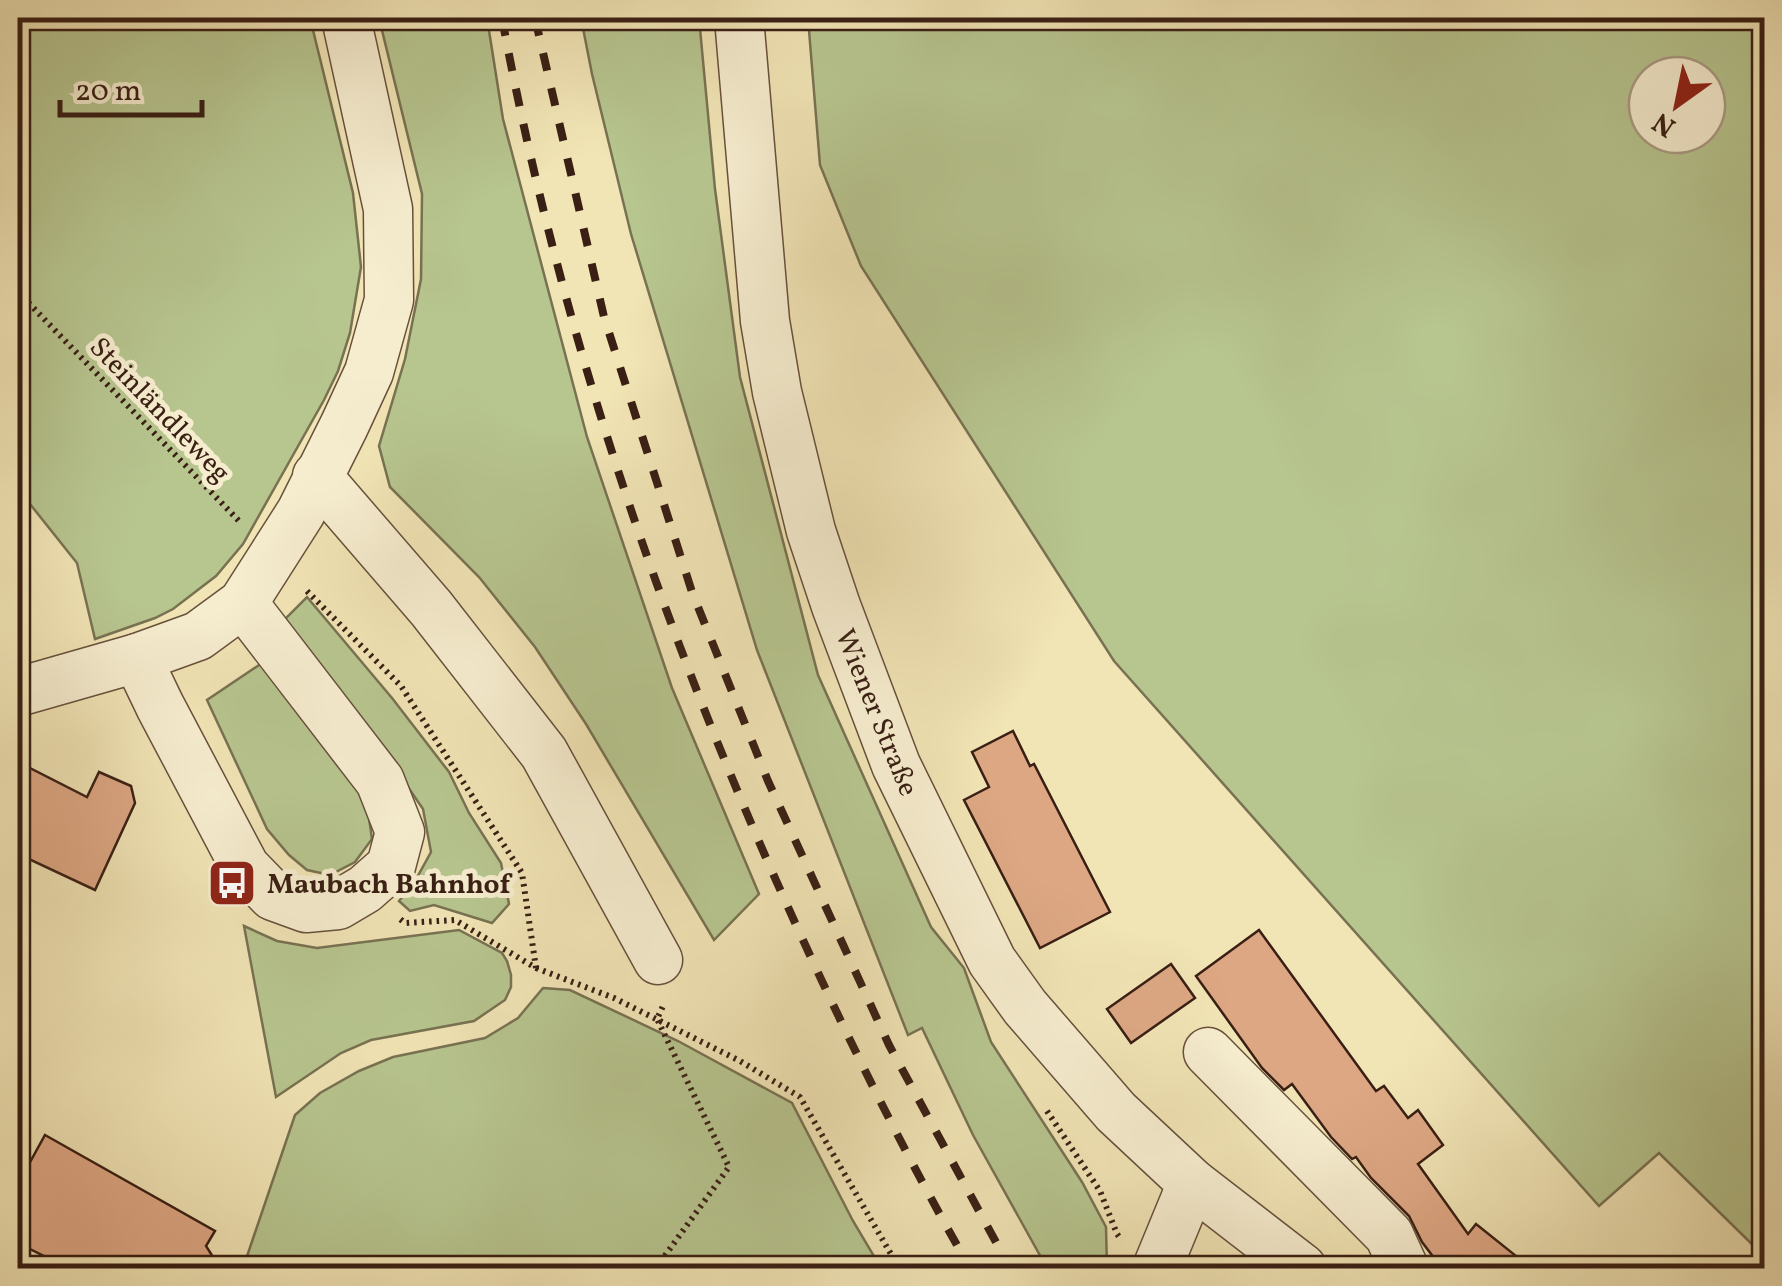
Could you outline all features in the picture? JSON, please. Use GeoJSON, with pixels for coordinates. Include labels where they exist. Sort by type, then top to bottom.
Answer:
{"type":"FeatureCollection","features":[{"type":"Feature","properties":{"kind":"street"},"geometry":{"type":"LineString","coordinates":[[35,678],[137,658],[198,636],[242,603],[301,512],[369,372],[389,300],[388,209],[346,18]]}},
{"type":"Feature","properties":{"kind":"street","name":"Wiener Straße"},"geometry":{"type":"LineString","coordinates":[[739,18],[765,321],[777,392],[810,531],[896,765],[992,960],[1025,1006],[1116,1112],[1192,1184],[1302,1268]]}},
{"type":"Feature","properties":{"kind":"street"},"geometry":{"type":"LineString","coordinates":[[317,476],[431,608],[544,753],[658,960]]}},
{"type":"Feature","properties":{"kind":"street"},"geometry":{"type":"LineString","coordinates":[[137,658],[245,867],[274,896],[306,908],[338,905],[365,889],[391,866],[400,832],[380,780],[242,603]]}},
{"type":"Feature","properties":{"kind":"street"},"geometry":{"type":"LineString","coordinates":[[1208,1052],[1389,1236],[1404,1268]]}},
{"type":"Feature","properties":{"kind":"street"},"geometry":{"type":"LineString","coordinates":[[1157,1268],[1192,1184]]}},
{"type":"Feature","properties":{"kind":"path","name":"Steinländleweg"},"geometry":{"type":"LineString","coordinates":[[18,292],[273,556]]}},
{"type":"Feature","properties":{"kind":"path"},"geometry":{"type":"LineString","coordinates":[[536,968],[614,998],[740,1061],[800,1097],[898,1268]]}},
{"type":"Feature","properties":{"kind":"path"},"geometry":{"type":"LineString","coordinates":[[656,1268],[729,1167],[657,1020]]}},
{"type":"Feature","properties":{"kind":"green space"},"geometry":{"type":"Polygon","coordinates":[[[18,18],[310,18],[353,193],[361,267],[350,333],[324,400],[243,544],[216,576],[173,609],[95,639],[77,563],[18,489],[18,18]]]}},
{"type":"Feature","properties":{"kind":"green space"},"geometry":{"type":"Polygon","coordinates":[[[379,18],[487,18],[503,119],[587,437],[672,688],[759,894],[714,940],[586,724],[535,647],[479,577],[390,487],[379,446],[405,359],[421,279],[422,194],[379,18]]]}},
{"type":"Feature","properties":{"kind":"green space"},"geometry":{"type":"Polygon","coordinates":[[[581,18],[699,18],[715,189],[740,377],[818,675],[931,927],[964,968],[991,1042],[1082,1182],[1106,1227],[1107,1268],[1047,1268],[973,1135],[922,1028],[908,1035],[757,650],[631,234],[581,18]]]}},
{"type":"Feature","properties":{"kind":"green space"},"geometry":{"type":"Polygon","coordinates":[[[808,18],[1764,18],[1764,1256],[1659,1153],[1599,1206],[1114,661],[861,266],[820,165],[808,18]]]}},
{"type":"Feature","properties":{"kind":"green space"},"geometry":{"type":"Polygon","coordinates":[[[307,597],[449,772],[501,863],[509,904],[492,923],[434,905],[410,911],[399,901],[431,852],[423,809],[380,746],[283,621],[307,597]]]}},
{"type":"Feature","properties":{"kind":"green space"},"geometry":{"type":"Polygon","coordinates":[[[268,659],[305,700],[367,804],[372,839],[355,862],[330,875],[307,870],[267,829],[207,700],[268,659]]]}},
{"type":"Feature","properties":{"kind":"green space"},"geometry":{"type":"Polygon","coordinates":[[[244,926],[277,941],[317,948],[459,930],[502,953],[511,975],[511,987],[505,1000],[474,1021],[371,1040],[341,1053],[276,1097],[244,926]]]}},
{"type":"Feature","properties":{"kind":"green space"},"geometry":{"type":"Polygon","coordinates":[[[543,988],[570,990],[678,1041],[792,1103],[881,1268],[243,1268],[295,1115],[320,1093],[393,1057],[485,1038],[518,1018],[543,988]]]}},
{"type":"Feature","properties":{"kind":"building"},"geometry":{"type":"Polygon","coordinates":[[[1013,731],[1110,912],[1040,948],[964,800],[989,787],[972,752],[1013,731]]]}},
{"type":"Feature","properties":{"kind":"building"},"geometry":{"type":"Polygon","coordinates":[[[18,762],[87,797],[99,772],[131,786],[135,803],[95,890],[18,854],[18,762]]]}},
{"type":"Feature","properties":{"kind":"building"},"geometry":{"type":"Polygon","coordinates":[[[1259,930],[1376,1091],[1384,1086],[1408,1118],[1418,1110],[1443,1145],[1418,1164],[1468,1234],[1476,1224],[1531,1268],[1439,1268],[1409,1216],[1356,1157],[1352,1159],[1331,1137],[1292,1084],[1284,1090],[1262,1068],[1196,976],[1259,930]]]}},
{"type":"Feature","properties":{"kind":"building"},"geometry":{"type":"Polygon","coordinates":[[[1171,964],[1195,998],[1131,1043],[1107,1009],[1171,964]]]}},
{"type":"Feature","properties":{"kind":"building"},"geometry":{"type":"Polygon","coordinates":[[[45,1135],[215,1231],[206,1246],[220,1268],[68,1268],[18,1243],[18,1184],[45,1135]]]}},
{"type":"Feature","properties":{"kind":"railway"},"geometry":{"type":"LineString","coordinates":[[502,18],[525,131],[582,355],[653,575],[783,896],[896,1131],[970,1268]]}},
{"type":"Feature","properties":{"kind":"railway"},"geometry":{"type":"LineString","coordinates":[[535,18],[604,317],[692,592],[768,781],[889,1045],[1010,1268]]}},
{"type":"Feature","properties":{"kind":"place","name":"Maubach Bahnhof"},"geometry":{"type":"Point","coordinates":[232,883]}}]}
